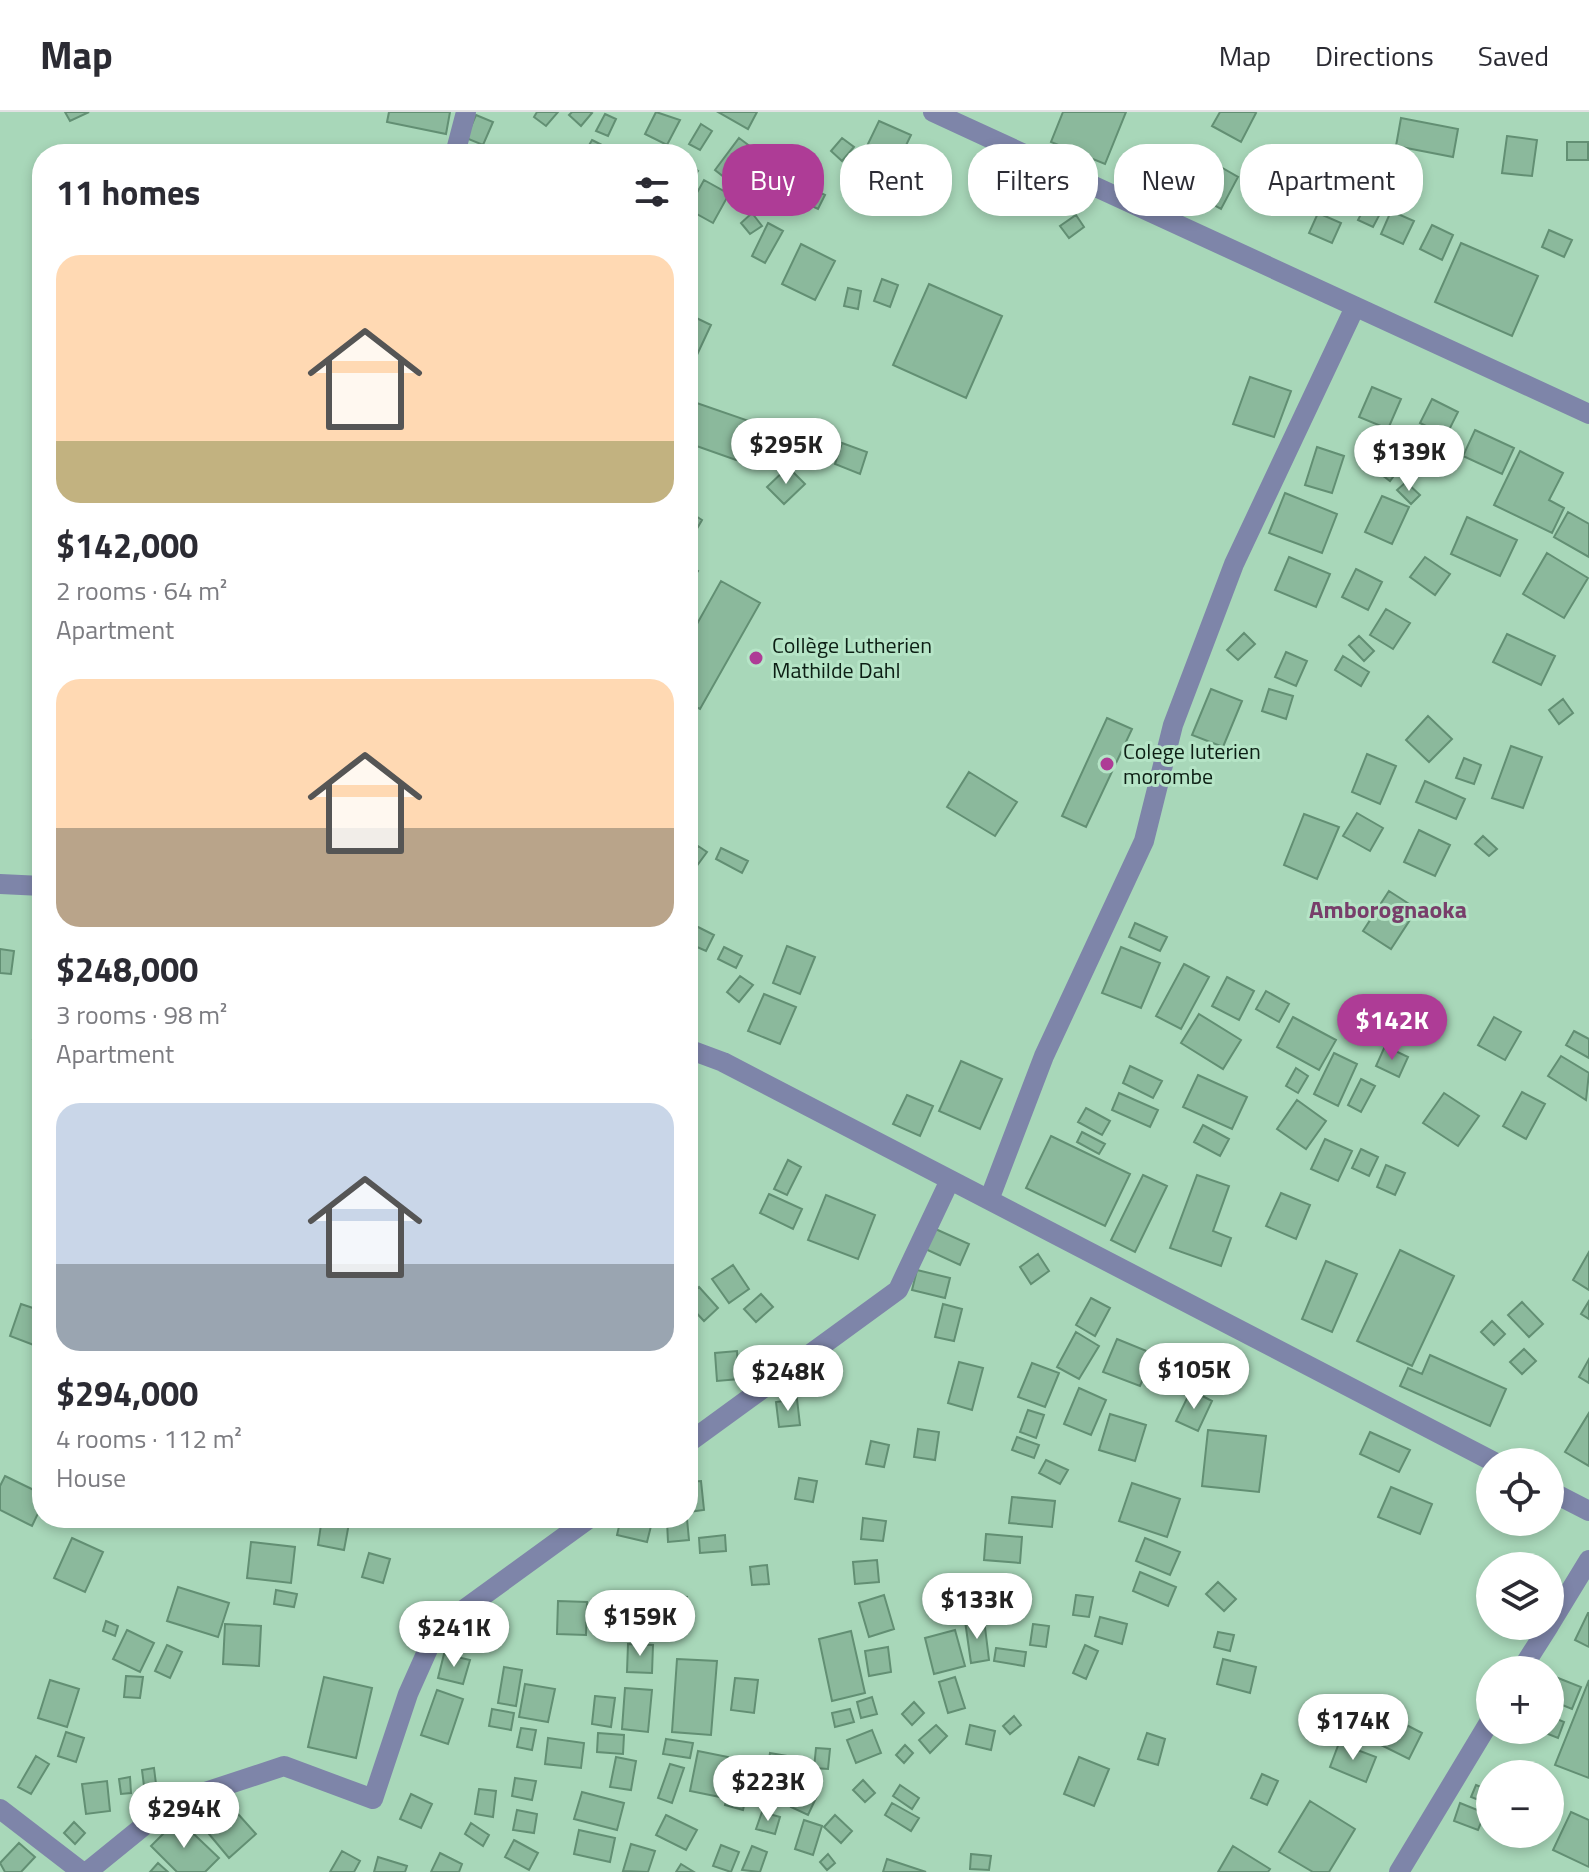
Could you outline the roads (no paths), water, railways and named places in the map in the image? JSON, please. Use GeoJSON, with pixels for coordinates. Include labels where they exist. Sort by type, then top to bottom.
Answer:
{"type":"FeatureCollection","features":[{"type":"Feature","properties":{"kind":"street"},"geometry":{"type":"LineString","coordinates":[[458,144],[466,112]]}},
{"type":"Feature","properties":{"kind":"street"},"geometry":{"type":"LineString","coordinates":[[933,112],[1589,414]]}},
{"type":"Feature","properties":{"kind":"street"},"geometry":{"type":"LineString","coordinates":[[989,1200],[1044,1056],[1144,841],[1173,725],[1234,564],[1355,307]]}},
{"type":"Feature","properties":{"kind":"street"},"geometry":{"type":"LineString","coordinates":[[0,884],[32,886]]}},
{"type":"Feature","properties":{"kind":"street"},"geometry":{"type":"LineString","coordinates":[[698,1053],[723,1062],[1476,1453]]}},
{"type":"Feature","properties":{"kind":"street"},"geometry":{"type":"LineString","coordinates":[[698,1436],[898,1290],[950,1180]]}},
{"type":"Feature","properties":{"kind":"street"},"geometry":{"type":"LineString","coordinates":[[1564,1498],[1589,1511]]}},
{"type":"Feature","properties":{"kind":"street"},"geometry":{"type":"LineString","coordinates":[[0,1809],[85,1872],[172,1803],[284,1766],[373,1799],[408,1694],[437,1629],[576,1528]]}},
{"type":"Feature","properties":{"kind":"street"},"geometry":{"type":"LineString","coordinates":[[1564,1601],[1589,1560]]}},
{"type":"Feature","properties":{"kind":"street"},"geometry":{"type":"LineString","coordinates":[[1399,1872],[1476,1744]]}},
{"type":"Feature","properties":{"kind":"place","name":"Collège Lutherien Mathilde Dahl"},"geometry":{"type":"Point","coordinates":[756,658]}},
{"type":"Feature","properties":{"kind":"place","name":"Colege luterien morombe"},"geometry":{"type":"Point","coordinates":[1107,764]}},
{"type":"Feature","properties":{"kind":"district","name":"Amborognaoka"},"geometry":{"type":"Point","coordinates":[1388,909]}}]}
